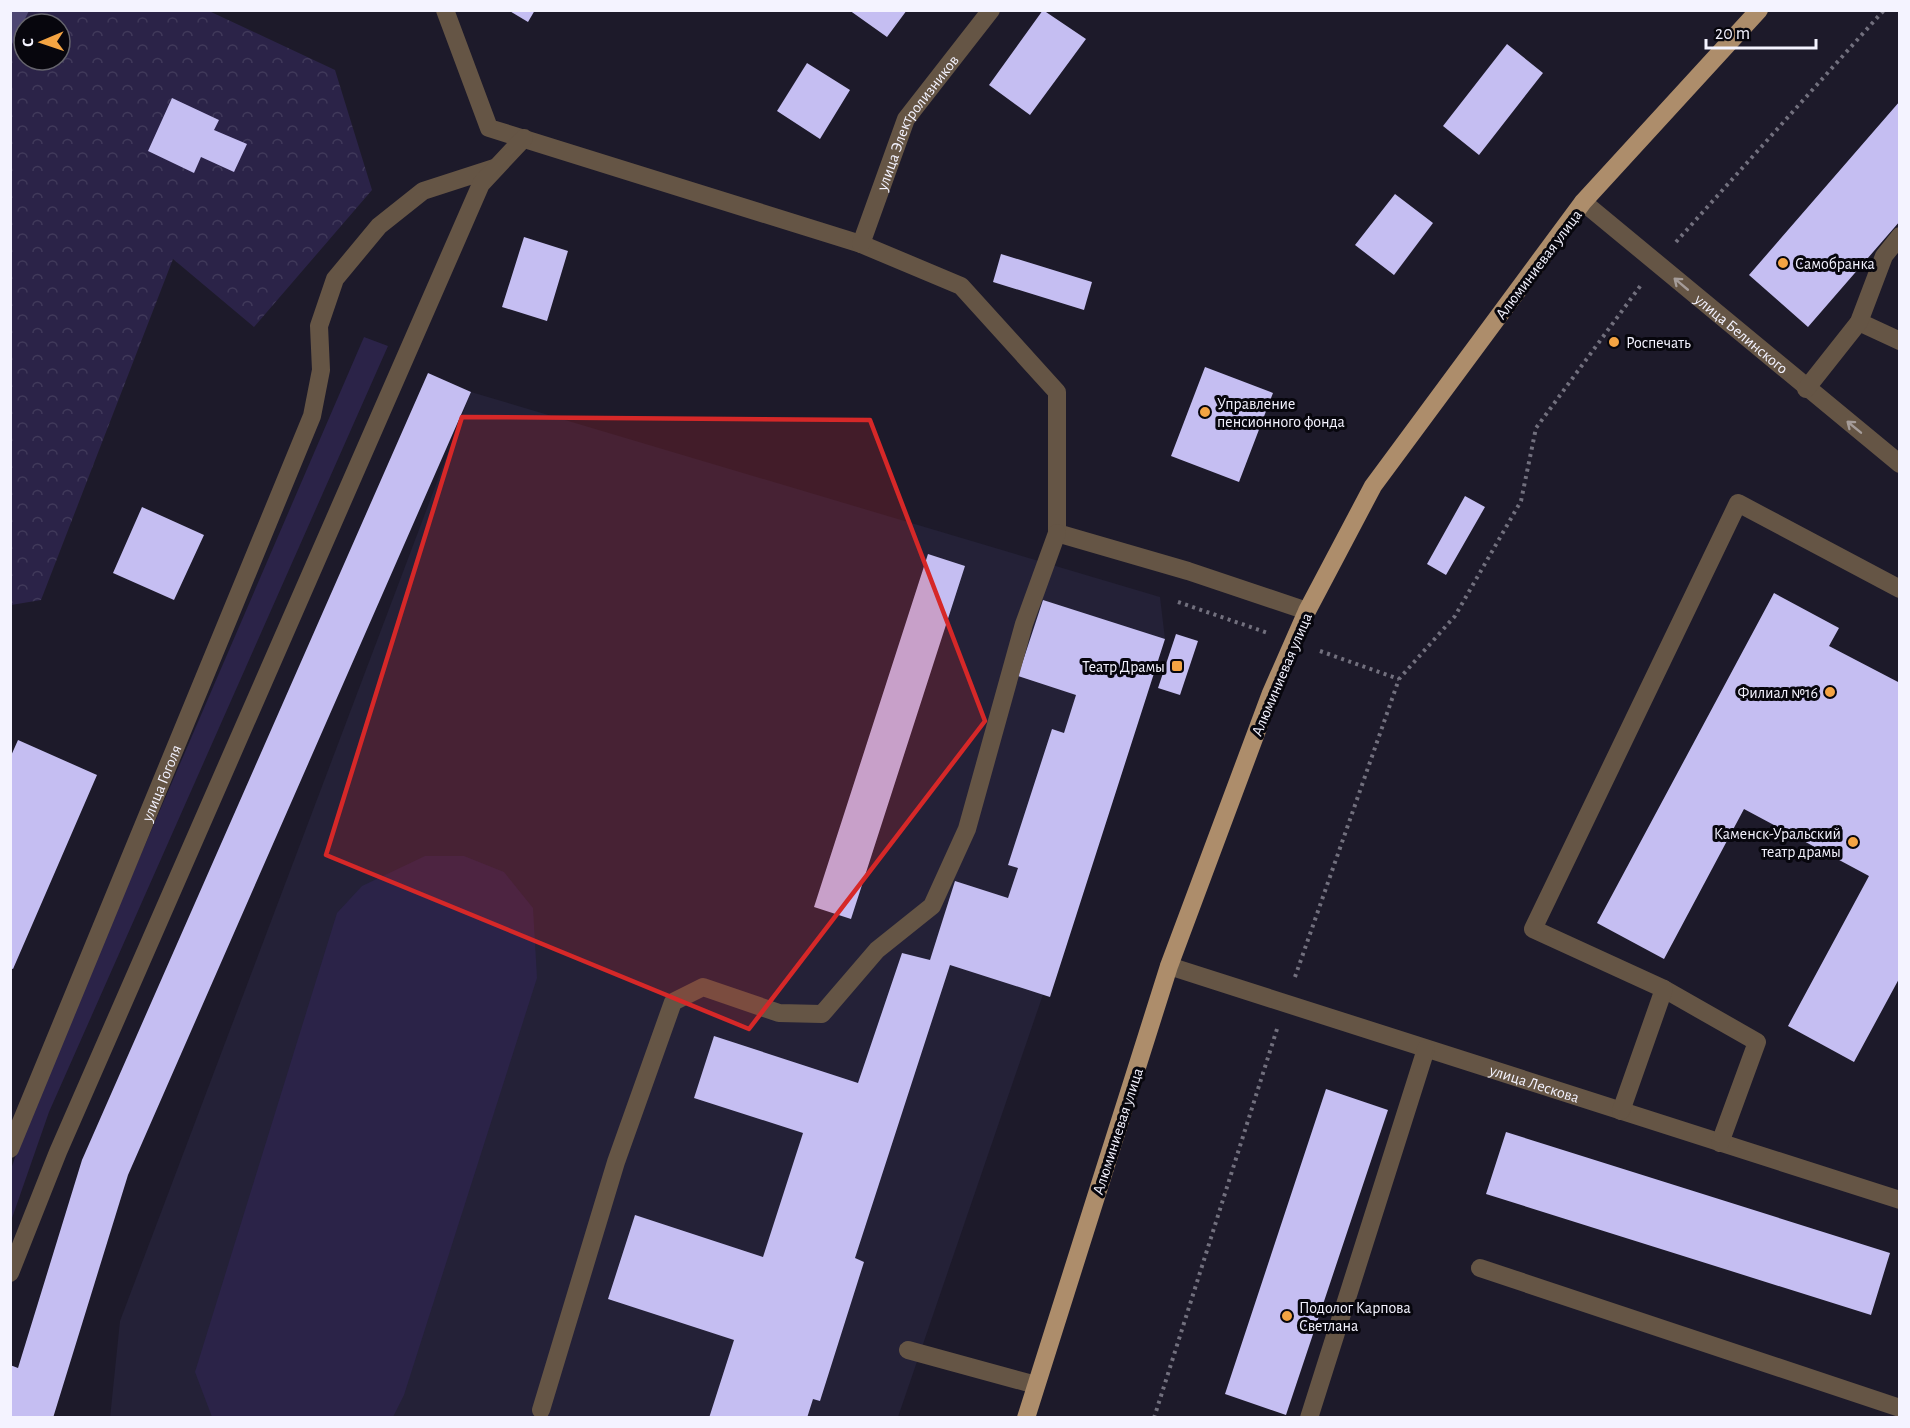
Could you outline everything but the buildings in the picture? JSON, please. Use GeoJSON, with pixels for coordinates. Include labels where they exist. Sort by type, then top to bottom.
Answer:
{"type":"FeatureCollection","features":[{"type":"Feature","properties":{"kind":"main road","name":"Алюминиевая улица"},"geometry":{"type":"LineString","coordinates":[[1026,1418],[1169,966],[1271,693],[1307,611],[1373,486],[1583,202],[1759,10]]}},
{"type":"Feature","properties":{"kind":"street"},"geometry":{"type":"LineString","coordinates":[[445,10],[489,128],[861,244],[961,286],[1057,392],[1057,533],[1024,624],[967,829],[932,906],[877,950],[822,1014],[779,1013],[703,987],[672,1002],[616,1162],[541,1410]]}},
{"type":"Feature","properties":{"kind":"street","name":"улица Электролизников"},"geometry":{"type":"LineString","coordinates":[[861,244],[906,119],[991,10]]}},
{"type":"Feature","properties":{"kind":"street"},"geometry":{"type":"LineString","coordinates":[[10,1273],[58,1152],[481,184],[524,138]]}},
{"type":"Feature","properties":{"kind":"street","name":"улица Гоголя"},"geometry":{"type":"LineString","coordinates":[[10,1149],[312,416],[321,370],[320,326],[335,279],[379,226],[423,191],[497,167]]}},
{"type":"Feature","properties":{"kind":"street","name":"улица Белинского"},"geometry":{"type":"LineString","coordinates":[[1583,202],[1899,464]]}},
{"type":"Feature","properties":{"kind":"street"},"geometry":{"type":"LineString","coordinates":[[1806,389],[1859,322],[1884,255],[1899,236]]}},
{"type":"Feature","properties":{"kind":"street"},"geometry":{"type":"LineString","coordinates":[[1859,322],[1899,341]]}},
{"type":"Feature","properties":{"kind":"street"},"geometry":{"type":"LineString","coordinates":[[1720,1143],[1757,1042],[1664,989],[1533,929],[1738,503],[1899,589]]}},
{"type":"Feature","properties":{"kind":"street"},"geometry":{"type":"LineString","coordinates":[[1057,533],[1188,571],[1307,611]]}},
{"type":"Feature","properties":{"kind":"street","name":"улица Лескова"},"geometry":{"type":"LineString","coordinates":[[1169,966],[1899,1200]]}},
{"type":"Feature","properties":{"kind":"street"},"geometry":{"type":"LineString","coordinates":[[1621,1111],[1664,989]]}},
{"type":"Feature","properties":{"kind":"street"},"geometry":{"type":"LineString","coordinates":[[1309,1418],[1426,1049]]}},
{"type":"Feature","properties":{"kind":"street"},"geometry":{"type":"LineString","coordinates":[[1480,1268],[1899,1408]]}},
{"type":"Feature","properties":{"kind":"street"},"geometry":{"type":"LineString","coordinates":[[908,1350],[1036,1385]]}},
{"type":"Feature","properties":{"kind":"path"},"geometry":{"type":"LineString","coordinates":[[1154,1418],[1286,1004],[1399,679],[1455,616],[1521,501],[1536,428],[1657,264],[1884,10]]}},
{"type":"Feature","properties":{"kind":"highlighted area"},"geometry":{"type":"Polygon","coordinates":[[[462,417],[870,420],[985,721],[749,1029],[326,855],[462,417]]]}},
{"type":"Feature","properties":{"kind":"shaded area"},"geometry":{"type":"Polygon","coordinates":[[[10,11],[29,11],[12,12],[11,46],[10,11]]]}},
{"type":"Feature","properties":{"kind":"shaded area"},"geometry":{"type":"Polygon","coordinates":[[[471,392],[1160,597],[1165,639],[898,1417],[110,1418],[120,1321],[471,392]]]}},
{"type":"Feature","properties":{"kind":"green space"},"geometry":{"type":"Polygon","coordinates":[[[29,11],[209,11],[335,70],[372,190],[254,327],[173,259],[41,600],[11,605],[10,46],[12,42],[12,72],[72,72],[72,12],[29,11]]]}},
{"type":"Feature","properties":{"kind":"green space"},"geometry":{"type":"Polygon","coordinates":[[[364,337],[388,346],[49,1112],[11,1221],[11,1169],[35,1100],[364,337]]]}},
{"type":"Feature","properties":{"kind":"green space"},"geometry":{"type":"Polygon","coordinates":[[[425,856],[464,856],[504,872],[533,908],[537,978],[404,1395],[393,1417],[212,1417],[195,1372],[337,913],[362,886],[425,856]]]}},
{"type":"Feature","properties":{"kind":"place","name":"Самобранка"},"geometry":{"type":"Point","coordinates":[1783,263]}},
{"type":"Feature","properties":{"kind":"place","name":"Роспечать"},"geometry":{"type":"Point","coordinates":[1614,342]}},
{"type":"Feature","properties":{"kind":"place","name":"Управление пенсионного фонда"},"geometry":{"type":"Point","coordinates":[1205,412]}},
{"type":"Feature","properties":{"kind":"place","name":"Театр Драмы"},"geometry":{"type":"Point","coordinates":[1177,666]}},
{"type":"Feature","properties":{"kind":"place","name":"Филиал №16"},"geometry":{"type":"Point","coordinates":[1830,692]}},
{"type":"Feature","properties":{"kind":"place","name":"Каменск-Уральский театр драмы"},"geometry":{"type":"Point","coordinates":[1853,842]}},
{"type":"Feature","properties":{"kind":"place","name":"Подолог Карпова Светлана"},"geometry":{"type":"Point","coordinates":[1287,1316]}}]}
